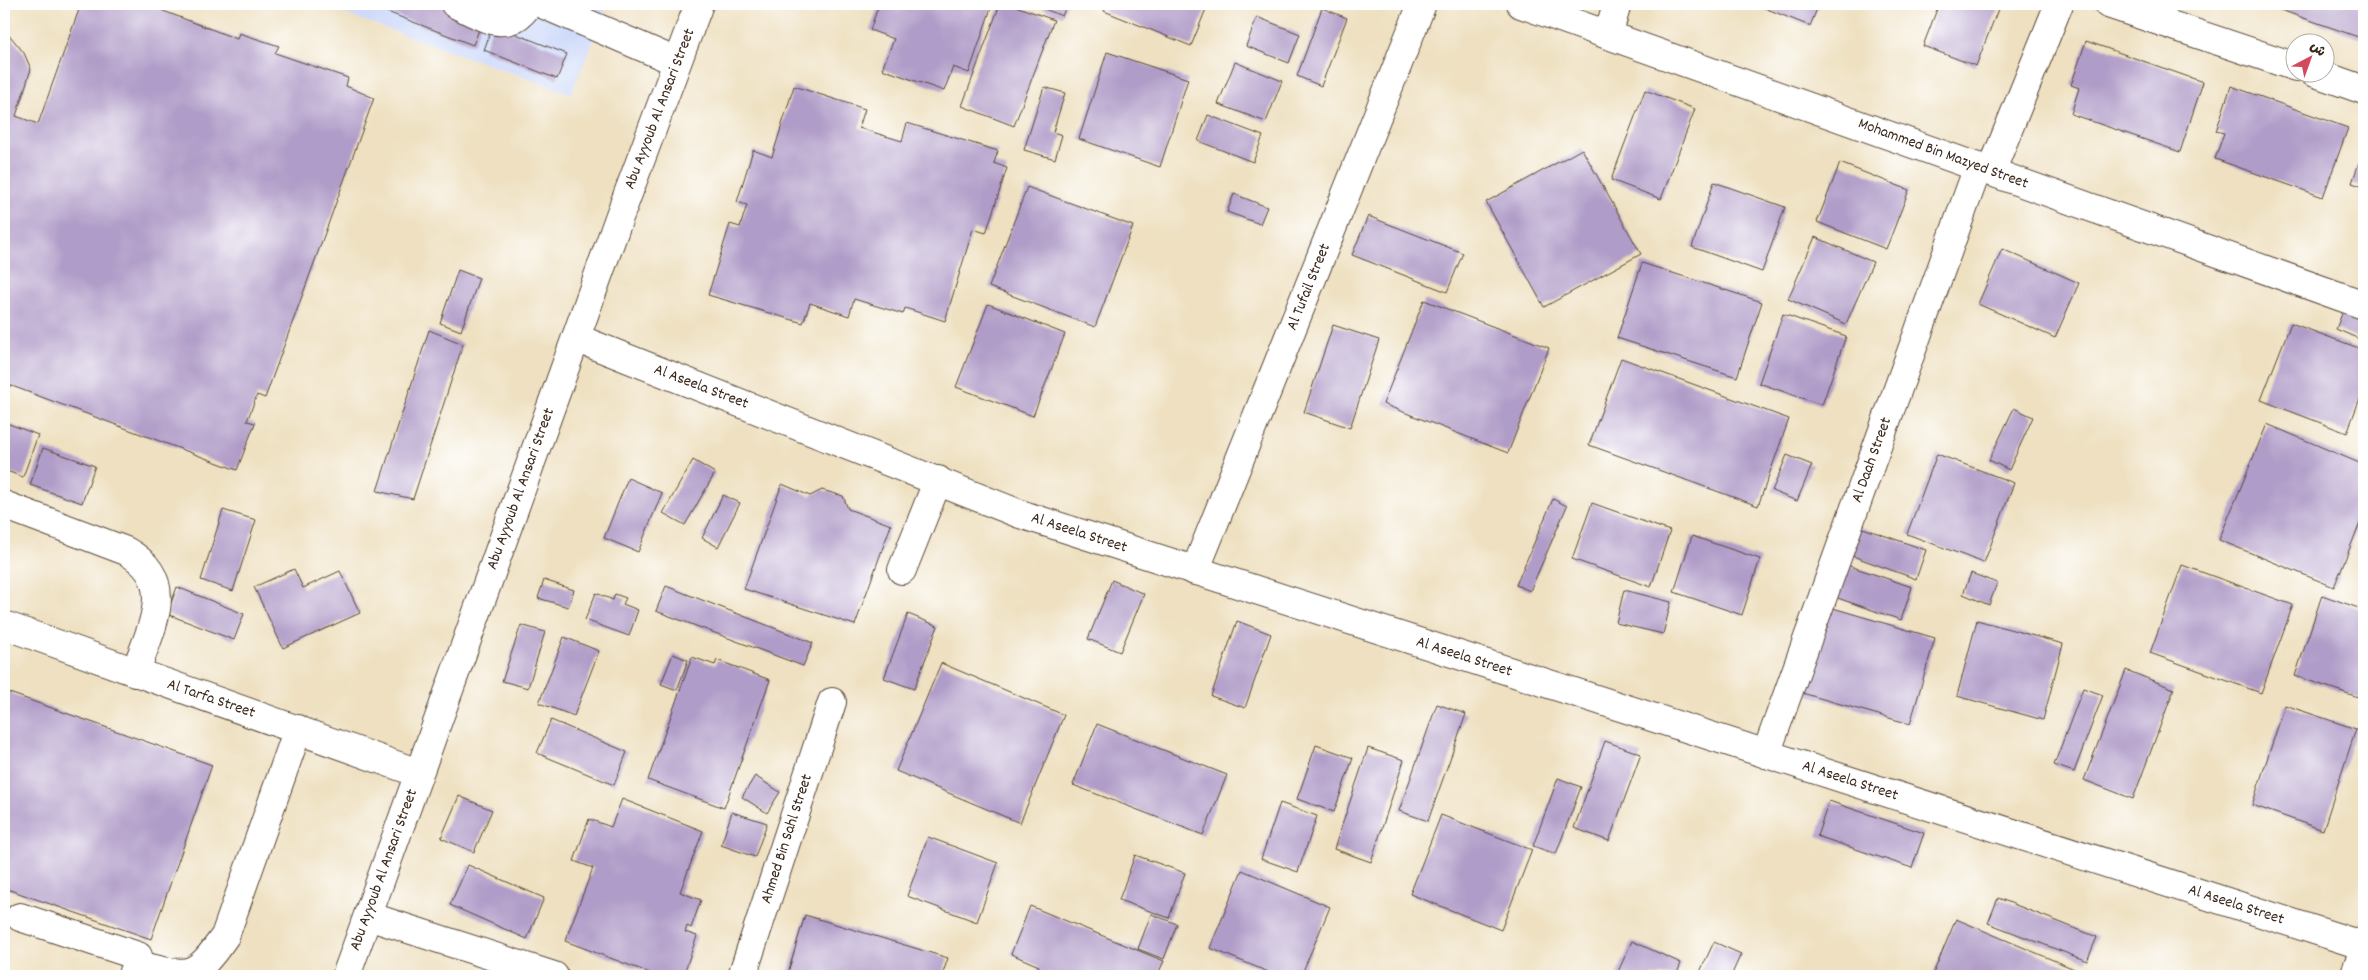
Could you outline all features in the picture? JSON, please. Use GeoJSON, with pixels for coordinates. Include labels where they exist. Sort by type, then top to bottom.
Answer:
{"type":"FeatureCollection","features":[{"type":"Feature","properties":{"kind":"street"},"geometry":{"type":"LineString","coordinates":[[455,4],[494,21],[513,21],[530,4]]}},
{"type":"Feature","properties":{"kind":"street"},"geometry":{"type":"LineString","coordinates":[[542,4],[677,62]]}},
{"type":"Feature","properties":{"kind":"street","name":"Abu Ayyoub Al Ansari Street"},"geometry":{"type":"LineString","coordinates":[[346,976],[418,773],[699,4]]}},
{"type":"Feature","properties":{"kind":"street","name":"Al Tufail Street"},"geometry":{"type":"LineString","coordinates":[[1195,571],[1422,4]]}},
{"type":"Feature","properties":{"kind":"street","name":"Mohammed Bin Mazyed Street"},"geometry":{"type":"LineString","coordinates":[[1521,4],[2364,305]]}},
{"type":"Feature","properties":{"kind":"street"},"geometry":{"type":"LineString","coordinates":[[1608,35],[1617,4]]}},
{"type":"Feature","properties":{"kind":"street","name":"Al Daah Street"},"geometry":{"type":"LineString","coordinates":[[1766,754],[1985,169],[2059,4]]}},
{"type":"Feature","properties":{"kind":"street"},"geometry":{"type":"LineString","coordinates":[[2108,4],[2286,64]]}},
{"type":"Feature","properties":{"kind":"street"},"geometry":{"type":"LineString","coordinates":[[2336,80],[2364,90]]}},
{"type":"Feature","properties":{"kind":"street","name":"Al Aseela Street"},"geometry":{"type":"LineString","coordinates":[[576,338],[1020,514],[2364,947]]}},
{"type":"Feature","properties":{"kind":"street"},"geometry":{"type":"LineString","coordinates":[[902,570],[938,480]]}},
{"type":"Feature","properties":{"kind":"street"},"geometry":{"type":"LineString","coordinates":[[4,505],[126,551],[139,558],[150,569],[156,583],[158,598],[156,613],[135,673]]}},
{"type":"Feature","properties":{"kind":"street","name":"Al Tarfa Street"},"geometry":{"type":"LineString","coordinates":[[4,625],[418,773]]}},
{"type":"Feature","properties":{"kind":"street","name":"Ahmed Bin Sahl Street"},"geometry":{"type":"LineString","coordinates":[[742,976],[832,702]]}},
{"type":"Feature","properties":{"kind":"street"},"geometry":{"type":"LineString","coordinates":[[20,918],[138,956],[133,970],[190,976],[201,971],[212,958],[225,936],[298,729]]}},
{"type":"Feature","properties":{"kind":"street"},"geometry":{"type":"LineString","coordinates":[[368,916],[554,976]]}},
{"type":"Feature","properties":{"kind":"street"},"geometry":{"type":"LineString","coordinates":[[2354,976],[2364,947]]}},
{"type":"Feature","properties":{"kind":"shaded area"},"geometry":{"type":"Polygon","coordinates":[[[317,4],[609,4],[571,94],[317,4]]]}},
{"type":"Feature","properties":{"kind":"building"},"geometry":{"type":"Polygon","coordinates":[[[81,4],[145,4],[237,39],[239,33],[279,46],[275,53],[348,78],[346,86],[374,98],[265,398],[257,395],[247,421],[255,423],[237,470],[4,383],[4,334],[7,323],[4,322],[4,35],[11,37],[24,53],[31,69],[16,116],[38,124],[81,4]]]}},
{"type":"Feature","properties":{"kind":"building"},"geometry":{"type":"Polygon","coordinates":[[[384,4],[435,4],[482,22],[473,45],[382,10],[384,4]]]}},
{"type":"Feature","properties":{"kind":"building"},"geometry":{"type":"Polygon","coordinates":[[[879,4],[895,4],[904,7],[905,4],[992,5],[969,73],[953,67],[944,91],[882,69],[894,39],[870,30],[879,4]]]}},
{"type":"Feature","properties":{"kind":"building"},"geometry":{"type":"Polygon","coordinates":[[[1000,4],[1010,4],[1054,20],[1014,126],[962,106],[1000,4]]]}},
{"type":"Feature","properties":{"kind":"building"},"geometry":{"type":"Polygon","coordinates":[[[1043,4],[1067,4],[1062,16],[1042,8],[1043,4]]]}},
{"type":"Feature","properties":{"kind":"building"},"geometry":{"type":"Polygon","coordinates":[[[1107,4],[1208,4],[1191,46],[1104,11],[1107,4]]]}},
{"type":"Feature","properties":{"kind":"building"},"geometry":{"type":"Polygon","coordinates":[[[1763,4],[1819,4],[1810,26],[1762,7],[1763,4]]]}},
{"type":"Feature","properties":{"kind":"building"},"geometry":{"type":"Polygon","coordinates":[[[1939,4],[2000,4],[1976,66],[1923,46],[1939,4]]]}},
{"type":"Feature","properties":{"kind":"building"},"geometry":{"type":"Polygon","coordinates":[[[2277,4],[2364,4],[2364,39],[2275,8],[2277,4]]]}},
{"type":"Feature","properties":{"kind":"building"},"geometry":{"type":"Polygon","coordinates":[[[1322,8],[1347,18],[1321,86],[1297,76],[1322,8]]]}},
{"type":"Feature","properties":{"kind":"building"},"geometry":{"type":"Polygon","coordinates":[[[1257,17],[1300,34],[1289,63],[1246,46],[1257,17]]]}},
{"type":"Feature","properties":{"kind":"building"},"geometry":{"type":"Polygon","coordinates":[[[493,25],[567,54],[557,79],[484,50],[493,25]]]}},
{"type":"Feature","properties":{"kind":"building"},"geometry":{"type":"Polygon","coordinates":[[[2086,41],[2203,82],[2180,152],[2071,114],[2079,88],[2071,85],[2086,41]]]}},
{"type":"Feature","properties":{"kind":"building"},"geometry":{"type":"Polygon","coordinates":[[[1107,52],[1188,79],[1160,167],[1079,139],[1107,52]]]}},
{"type":"Feature","properties":{"kind":"building"},"geometry":{"type":"Polygon","coordinates":[[[1235,62],[1282,81],[1266,122],[1218,104],[1235,62]]]}},
{"type":"Feature","properties":{"kind":"building"},"geometry":{"type":"Polygon","coordinates":[[[794,86],[865,109],[859,128],[902,141],[907,123],[998,151],[994,163],[1007,168],[986,233],[973,229],[945,321],[905,308],[903,314],[854,299],[849,316],[810,303],[803,323],[708,295],[730,224],[740,227],[747,205],[737,202],[753,150],[772,157],[794,86]]]}},
{"type":"Feature","properties":{"kind":"building"},"geometry":{"type":"Polygon","coordinates":[[[2231,86],[2348,128],[2323,197],[2215,159],[2224,133],[2216,131],[2231,86]]]}},
{"type":"Feature","properties":{"kind":"building"},"geometry":{"type":"Polygon","coordinates":[[[1044,87],[1065,93],[1053,132],[1062,135],[1055,159],[1024,150],[1044,87]]]}},
{"type":"Feature","properties":{"kind":"building"},"geometry":{"type":"Polygon","coordinates":[[[1645,90],[1695,109],[1661,199],[1611,180],[1645,90]]]}},
{"type":"Feature","properties":{"kind":"building"},"geometry":{"type":"Polygon","coordinates":[[[1208,115],[1263,136],[1253,162],[1198,141],[1208,115]]]}},
{"type":"Feature","properties":{"kind":"building"},"geometry":{"type":"Polygon","coordinates":[[[2364,148],[2364,187],[2352,183],[2364,148]]]}},
{"type":"Feature","properties":{"kind":"building"},"geometry":{"type":"Polygon","coordinates":[[[1582,149],[1641,254],[1544,307],[1486,202],[1582,149]]]}},
{"type":"Feature","properties":{"kind":"building"},"geometry":{"type":"Polygon","coordinates":[[[1840,163],[1909,190],[1886,249],[1817,222],[1840,163]]]}},
{"type":"Feature","properties":{"kind":"building"},"geometry":{"type":"Polygon","coordinates":[[[1714,182],[1785,207],[1762,272],[1692,247],[1714,182]]]}},
{"type":"Feature","properties":{"kind":"building"},"geometry":{"type":"Polygon","coordinates":[[[1027,187],[1133,226],[1095,327],[989,287],[1027,187]]]}},
{"type":"Feature","properties":{"kind":"building"},"geometry":{"type":"Polygon","coordinates":[[[1234,194],[1267,207],[1260,224],[1227,212],[1234,194]]]}},
{"type":"Feature","properties":{"kind":"building"},"geometry":{"type":"Polygon","coordinates":[[[1368,216],[1463,253],[1447,292],[1352,255],[1368,216]]]}},
{"type":"Feature","properties":{"kind":"building"},"geometry":{"type":"Polygon","coordinates":[[[1815,237],[1873,262],[1846,324],[1788,299],[1815,237]]]}},
{"type":"Feature","properties":{"kind":"building"},"geometry":{"type":"Polygon","coordinates":[[[2002,249],[2079,283],[2055,338],[1978,304],[2002,249]]]}},
{"type":"Feature","properties":{"kind":"building"},"geometry":{"type":"Polygon","coordinates":[[[1642,263],[1762,302],[1737,377],[1617,338],[1642,263]]]}},
{"type":"Feature","properties":{"kind":"building"},"geometry":{"type":"Polygon","coordinates":[[[458,270],[479,278],[461,331],[440,323],[458,270]]]}},
{"type":"Feature","properties":{"kind":"building"},"geometry":{"type":"Polygon","coordinates":[[[1424,300],[1549,348],[1508,453],[1383,404],[1424,300]]]}},
{"type":"Feature","properties":{"kind":"building"},"geometry":{"type":"Polygon","coordinates":[[[988,304],[1065,334],[1033,416],[956,387],[988,304]]]}},
{"type":"Feature","properties":{"kind":"building"},"geometry":{"type":"Polygon","coordinates":[[[2345,306],[2364,314],[2364,341],[2336,329],[2345,306]]]}},
{"type":"Feature","properties":{"kind":"building"},"geometry":{"type":"Polygon","coordinates":[[[1783,314],[1846,336],[1822,405],[1759,383],[1783,314]]]}},
{"type":"Feature","properties":{"kind":"building"},"geometry":{"type":"Polygon","coordinates":[[[2291,323],[2364,350],[2364,387],[2347,433],[2261,400],[2291,323]]]}},
{"type":"Feature","properties":{"kind":"building"},"geometry":{"type":"Polygon","coordinates":[[[1333,325],[1379,340],[1350,428],[1304,412],[1333,325]]]}},
{"type":"Feature","properties":{"kind":"building"},"geometry":{"type":"Polygon","coordinates":[[[429,330],[463,344],[413,499],[377,491],[429,330]]]}},
{"type":"Feature","properties":{"kind":"building"},"geometry":{"type":"Polygon","coordinates":[[[1621,358],[1789,419],[1758,506],[1589,445],[1621,358]]]}},
{"type":"Feature","properties":{"kind":"building"},"geometry":{"type":"Polygon","coordinates":[[[2014,408],[2033,417],[2009,470],[1989,460],[2014,408]]]}},
{"type":"Feature","properties":{"kind":"building"},"geometry":{"type":"Polygon","coordinates":[[[4,422],[38,435],[23,477],[4,470],[4,422]]]}},
{"type":"Feature","properties":{"kind":"building"},"geometry":{"type":"Polygon","coordinates":[[[2267,424],[2364,465],[2364,513],[2334,587],[2219,540],[2267,424]]]}},
{"type":"Feature","properties":{"kind":"building"},"geometry":{"type":"Polygon","coordinates":[[[43,448],[95,466],[82,503],[30,485],[43,448]]]}},
{"type":"Feature","properties":{"kind":"building"},"geometry":{"type":"Polygon","coordinates":[[[1937,454],[2014,483],[1984,563],[1907,534],[1937,454]]]}},
{"type":"Feature","properties":{"kind":"building"},"geometry":{"type":"Polygon","coordinates":[[[1787,455],[1812,465],[1797,501],[1772,491],[1787,455]]]}},
{"type":"Feature","properties":{"kind":"building"},"geometry":{"type":"Polygon","coordinates":[[[693,460],[715,473],[685,525],[663,513],[693,460]]]}},
{"type":"Feature","properties":{"kind":"building"},"geometry":{"type":"Polygon","coordinates":[[[628,478],[662,493],[638,552],[604,538],[628,478]]]}},
{"type":"Feature","properties":{"kind":"building"},"geometry":{"type":"Polygon","coordinates":[[[782,484],[810,496],[822,490],[843,496],[848,509],[891,525],[855,625],[744,589],[782,484]]]}},
{"type":"Feature","properties":{"kind":"building"},"geometry":{"type":"Polygon","coordinates":[[[723,495],[740,503],[718,547],[702,538],[723,495]]]}},
{"type":"Feature","properties":{"kind":"building"},"geometry":{"type":"Polygon","coordinates":[[[1553,499],[1567,506],[1530,591],[1516,585],[1553,499]]]}},
{"type":"Feature","properties":{"kind":"building"},"geometry":{"type":"Polygon","coordinates":[[[1592,503],[1670,531],[1651,587],[1572,559],[1592,503]]]}},
{"type":"Feature","properties":{"kind":"building"},"geometry":{"type":"Polygon","coordinates":[[[223,510],[256,520],[233,591],[201,580],[223,510]]]}},
{"type":"Feature","properties":{"kind":"building"},"geometry":{"type":"Polygon","coordinates":[[[1860,527],[1926,550],[1916,579],[1850,555],[1860,527]]]}},
{"type":"Feature","properties":{"kind":"building"},"geometry":{"type":"Polygon","coordinates":[[[1692,536],[1760,559],[1742,615],[1674,592],[1692,536]]]}},
{"type":"Feature","properties":{"kind":"building"},"geometry":{"type":"Polygon","coordinates":[[[1841,563],[1912,587],[1901,620],[1829,595],[1841,563]]]}},
{"type":"Feature","properties":{"kind":"building"},"geometry":{"type":"Polygon","coordinates":[[[2182,565],[2293,605],[2261,693],[2150,653],[2182,565]]]}},
{"type":"Feature","properties":{"kind":"building"},"geometry":{"type":"Polygon","coordinates":[[[294,569],[303,588],[340,571],[360,613],[283,648],[254,587],[294,569]]]}},
{"type":"Feature","properties":{"kind":"building"},"geometry":{"type":"Polygon","coordinates":[[[1971,573],[1997,583],[1989,605],[1963,594],[1971,573]]]}},
{"type":"Feature","properties":{"kind":"building"},"geometry":{"type":"Polygon","coordinates":[[[544,580],[574,590],[568,607],[538,598],[544,580]]]}},
{"type":"Feature","properties":{"kind":"building"},"geometry":{"type":"Polygon","coordinates":[[[1112,580],[1144,594],[1120,652],[1088,639],[1112,580]]]}},
{"type":"Feature","properties":{"kind":"building"},"geometry":{"type":"Polygon","coordinates":[[[666,586],[813,643],[803,666],[656,611],[666,586]]]}},
{"type":"Feature","properties":{"kind":"building"},"geometry":{"type":"Polygon","coordinates":[[[177,587],[244,614],[234,640],[167,614],[177,587]]]}},
{"type":"Feature","properties":{"kind":"building"},"geometry":{"type":"Polygon","coordinates":[[[1624,590],[1671,602],[1663,634],[1616,623],[1624,590]]]}},
{"type":"Feature","properties":{"kind":"building"},"geometry":{"type":"Polygon","coordinates":[[[596,593],[613,600],[615,594],[626,598],[623,604],[638,610],[629,636],[585,620],[596,593]]]}},
{"type":"Feature","properties":{"kind":"building"},"geometry":{"type":"Polygon","coordinates":[[[2322,595],[2364,610],[2364,699],[2295,676],[2322,595]]]}},
{"type":"Feature","properties":{"kind":"building"},"geometry":{"type":"Polygon","coordinates":[[[1826,606],[1935,638],[1910,724],[1802,693],[1826,606]]]}},
{"type":"Feature","properties":{"kind":"building"},"geometry":{"type":"Polygon","coordinates":[[[908,614],[938,626],[914,689],[884,678],[908,614]]]}},
{"type":"Feature","properties":{"kind":"building"},"geometry":{"type":"Polygon","coordinates":[[[1977,620],[2063,644],[2043,720],[1957,696],[1977,620]]]}},
{"type":"Feature","properties":{"kind":"building"},"geometry":{"type":"Polygon","coordinates":[[[1237,621],[1271,634],[1245,708],[1211,696],[1237,621]]]}},
{"type":"Feature","properties":{"kind":"building"},"geometry":{"type":"Polygon","coordinates":[[[521,625],[545,632],[528,688],[502,681],[521,625]]]}},
{"type":"Feature","properties":{"kind":"building"},"geometry":{"type":"Polygon","coordinates":[[[564,637],[599,651],[574,716],[539,703],[564,637]]]}},
{"type":"Feature","properties":{"kind":"building"},"geometry":{"type":"Polygon","coordinates":[[[673,654],[688,660],[677,690],[661,684],[673,654]]]}},
{"type":"Feature","properties":{"kind":"building"},"geometry":{"type":"Polygon","coordinates":[[[692,657],[715,665],[717,660],[770,680],[724,808],[648,780],[692,657]]]}},
{"type":"Feature","properties":{"kind":"building"},"geometry":{"type":"Polygon","coordinates":[[[941,663],[1064,715],[1020,823],[896,771],[941,663]]]}},
{"type":"Feature","properties":{"kind":"building"},"geometry":{"type":"Polygon","coordinates":[[[2126,670],[2174,689],[2133,799],[2084,780],[2126,670]]]}},
{"type":"Feature","properties":{"kind":"building"},"geometry":{"type":"Polygon","coordinates":[[[2083,688],[2103,695],[2074,772],[2054,765],[2083,688]]]}},
{"type":"Feature","properties":{"kind":"building"},"geometry":{"type":"Polygon","coordinates":[[[4,691],[212,765],[151,939],[7,889],[4,896],[4,691]]]}},
{"type":"Feature","properties":{"kind":"building"},"geometry":{"type":"Polygon","coordinates":[[[1437,704],[1466,714],[1428,821],[1399,811],[1437,704]]]}},
{"type":"Feature","properties":{"kind":"building"},"geometry":{"type":"Polygon","coordinates":[[[2285,705],[2356,729],[2323,830],[2252,805],[2285,705]]]}},
{"type":"Feature","properties":{"kind":"building"},"geometry":{"type":"Polygon","coordinates":[[[551,720],[627,752],[614,785],[537,753],[551,720]]]}},
{"type":"Feature","properties":{"kind":"building"},"geometry":{"type":"Polygon","coordinates":[[[1097,724],[1227,775],[1203,835],[1073,785],[1097,724]]]}},
{"type":"Feature","properties":{"kind":"building"},"geometry":{"type":"Polygon","coordinates":[[[1605,741],[1641,754],[1609,841],[1574,828],[1605,741]]]}},
{"type":"Feature","properties":{"kind":"building"},"geometry":{"type":"Polygon","coordinates":[[[1316,745],[1353,758],[1334,812],[1297,799],[1316,745]]]}},
{"type":"Feature","properties":{"kind":"building"},"geometry":{"type":"Polygon","coordinates":[[[1368,748],[1404,760],[1371,862],[1334,849],[1368,748]]]}},
{"type":"Feature","properties":{"kind":"building"},"geometry":{"type":"Polygon","coordinates":[[[755,776],[780,792],[767,813],[742,797],[755,776]]]}},
{"type":"Feature","properties":{"kind":"building"},"geometry":{"type":"Polygon","coordinates":[[[1558,778],[1581,787],[1556,854],[1533,846],[1558,778]]]}},
{"type":"Feature","properties":{"kind":"building"},"geometry":{"type":"Polygon","coordinates":[[[459,796],[492,810],[474,852],[441,838],[459,796]]]}},
{"type":"Feature","properties":{"kind":"building"},"geometry":{"type":"Polygon","coordinates":[[[622,799],[703,831],[680,892],[701,900],[691,928],[687,926],[685,932],[697,936],[683,976],[658,976],[565,941],[593,868],[574,861],[589,819],[611,827],[622,799]]]}},
{"type":"Feature","properties":{"kind":"building"},"geometry":{"type":"Polygon","coordinates":[[[1829,801],[1924,833],[1912,868],[1817,836],[1829,801]]]}},
{"type":"Feature","properties":{"kind":"building"},"geometry":{"type":"Polygon","coordinates":[[[1280,803],[1317,816],[1298,872],[1261,859],[1280,803]]]}},
{"type":"Feature","properties":{"kind":"building"},"geometry":{"type":"Polygon","coordinates":[[[732,812],[767,823],[755,857],[721,845],[732,812]]]}},
{"type":"Feature","properties":{"kind":"building"},"geometry":{"type":"Polygon","coordinates":[[[1441,815],[1532,850],[1501,930],[1410,894],[1441,815]]]}},
{"type":"Feature","properties":{"kind":"building"},"geometry":{"type":"Polygon","coordinates":[[[928,837],[998,863],[977,922],[907,896],[928,837]]]}},
{"type":"Feature","properties":{"kind":"building"},"geometry":{"type":"Polygon","coordinates":[[[1135,855],[1185,873],[1169,918],[1119,900],[1135,855]]]}},
{"type":"Feature","properties":{"kind":"building"},"geometry":{"type":"Polygon","coordinates":[[[468,865],[544,898],[527,939],[450,905],[468,865]]]}},
{"type":"Feature","properties":{"kind":"building"},"geometry":{"type":"Polygon","coordinates":[[[1242,870],[1330,907],[1301,976],[1278,976],[1210,948],[1242,870]]]}},
{"type":"Feature","properties":{"kind":"building"},"geometry":{"type":"Polygon","coordinates":[[[1998,898],[2097,937],[2087,961],[1988,923],[1998,898]]]}},
{"type":"Feature","properties":{"kind":"building"},"geometry":{"type":"Polygon","coordinates":[[[1030,906],[1164,961],[1157,976],[1035,976],[1039,966],[1011,954],[1030,906]]]}},
{"type":"Feature","properties":{"kind":"building"},"geometry":{"type":"Polygon","coordinates":[[[1151,914],[1177,924],[1164,959],[1138,949],[1151,914]]]}},
{"type":"Feature","properties":{"kind":"building"},"geometry":{"type":"Polygon","coordinates":[[[805,915],[948,958],[942,976],[787,976],[805,915]]]}},
{"type":"Feature","properties":{"kind":"building"},"geometry":{"type":"Polygon","coordinates":[[[1956,919],[2086,974],[2085,976],[1932,976],[1956,919]]]}},
{"type":"Feature","properties":{"kind":"building"},"geometry":{"type":"Polygon","coordinates":[[[1632,941],[1681,963],[1676,976],[1616,976],[1632,941]]]}},
{"type":"Feature","properties":{"kind":"building"},"geometry":{"type":"Polygon","coordinates":[[[1714,942],[1741,954],[1731,976],[1698,976],[1714,942]]]}}]}
